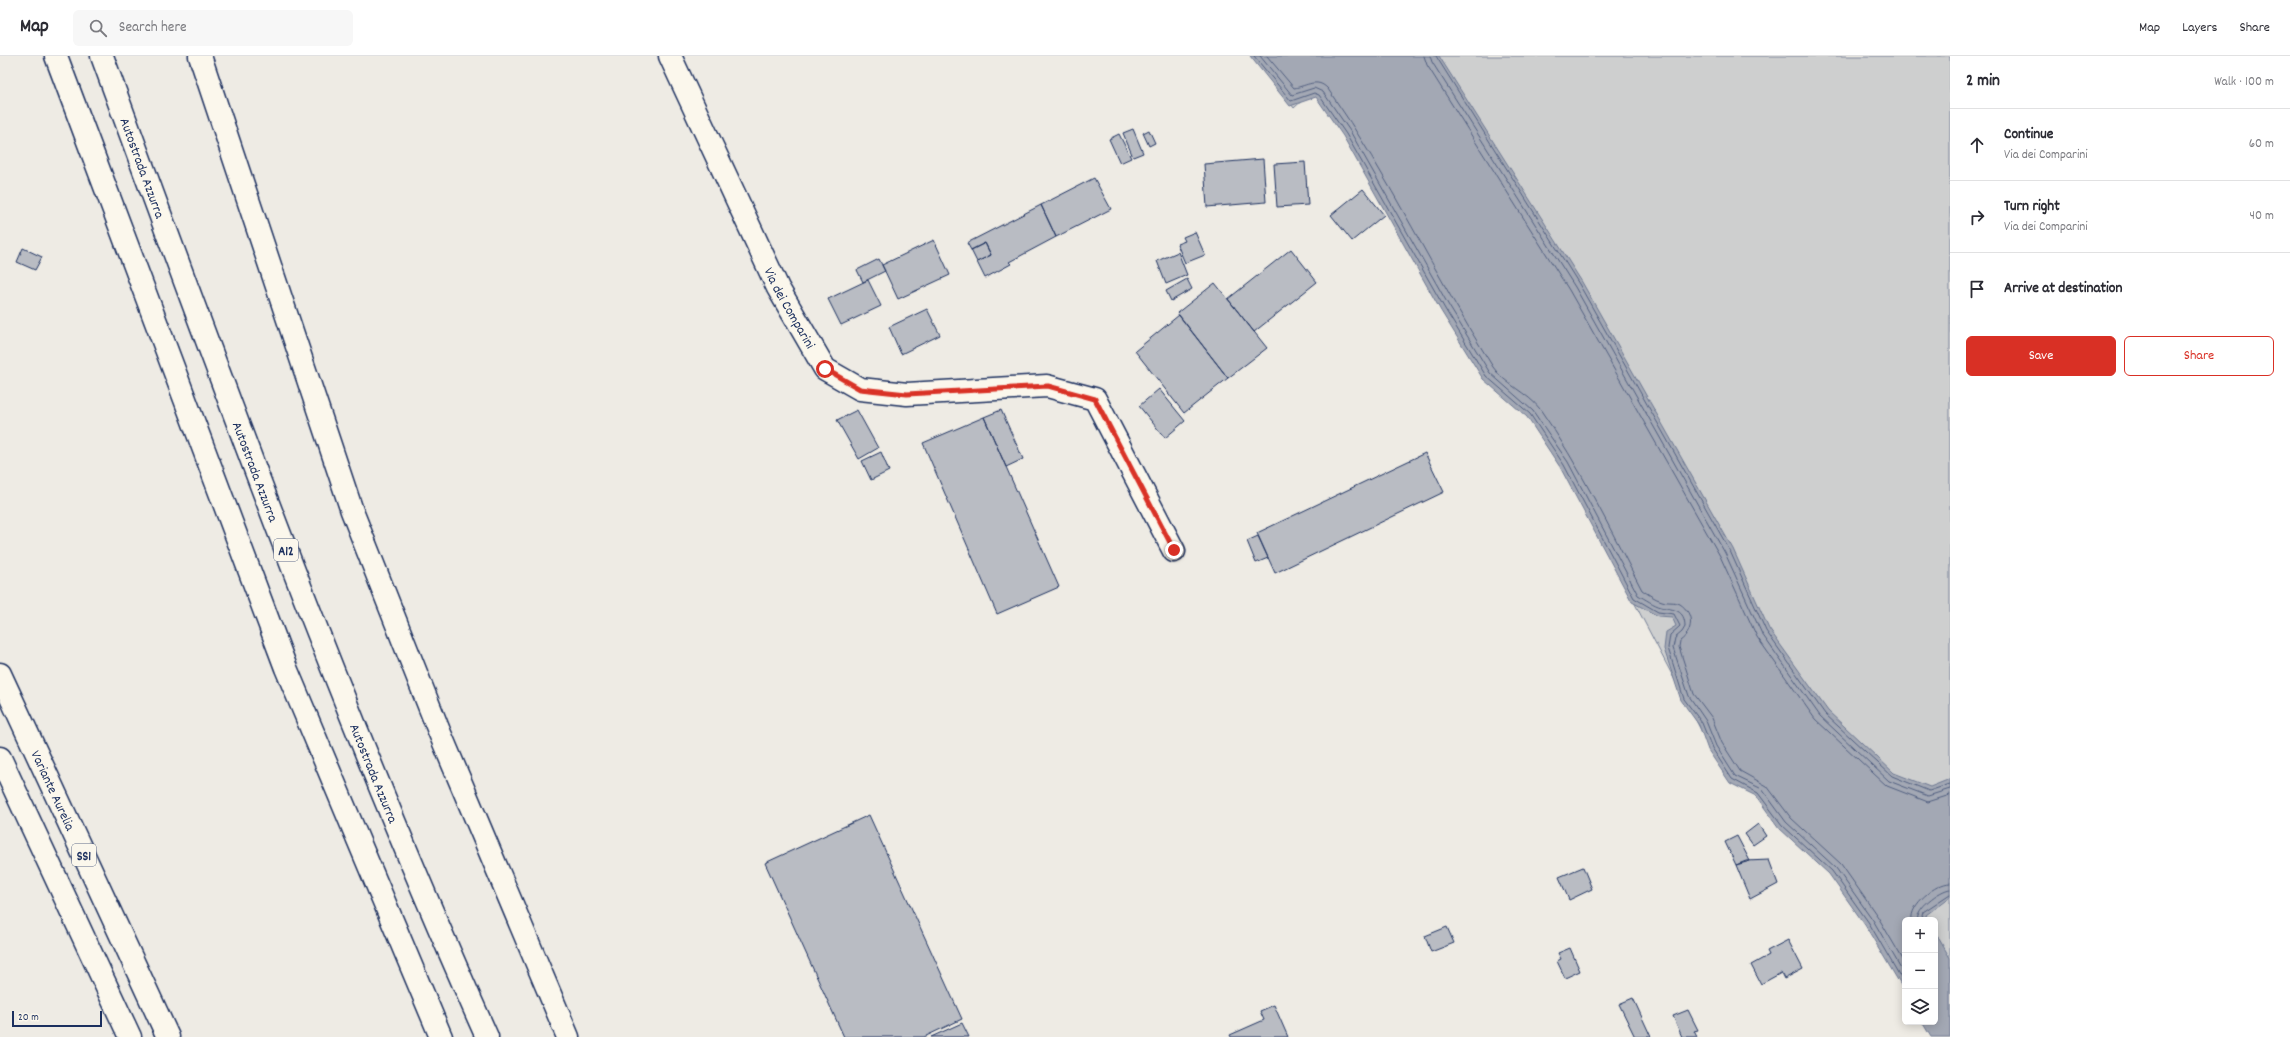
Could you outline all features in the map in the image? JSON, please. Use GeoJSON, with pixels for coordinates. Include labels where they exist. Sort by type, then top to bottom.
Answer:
{"type":"FeatureCollection","features":[{"type":"Feature","properties":{"kind":"main road"},"geometry":{"type":"LineString","coordinates":[[56,56],[286,668],[441,1037]]}},
{"type":"Feature","properties":{"kind":"main road","name":"Autostrada Azzurra"},"geometry":{"type":"LineString","coordinates":[[102,56],[231,407],[318,635],[487,1037]]}},
{"type":"Feature","properties":{"kind":"main road"},"geometry":{"type":"LineString","coordinates":[[200,56],[352,511],[438,731],[568,1037]]}},
{"type":"Feature","properties":{"kind":"main road","name":"Via dei Comparini"},"geometry":{"type":"LineString","coordinates":[[670,56],[778,288],[825,369],[860,389],[907,394],[1048,386],[1095,399],[1174,550]]}},
{"type":"Feature","properties":{"kind":"main road","name":"Variante Aurelia"},"geometry":{"type":"LineString","coordinates":[[0,674],[168,1037]]}},
{"type":"Feature","properties":{"kind":"main road","name":"SS1"},"geometry":{"type":"LineString","coordinates":[[0,758],[130,1037]]}},
{"type":"Feature","properties":{"kind":"shaded area"},"geometry":{"type":"Polygon","coordinates":[[[1254,56],[1950,56],[1950,1037],[1938,1025],[1938,917],[1902,918],[1840,871],[1703,734],[1576,491],[1317,87],[1294,108],[1254,56]]]}},
{"type":"Feature","properties":{"kind":"water"},"geometry":{"type":"Polygon","coordinates":[[[1250,56],[1439,56],[1582,282],[1733,549],[1769,629],[1828,711],[1894,773],[1930,787],[1950,779],[1950,897],[1926,915],[1927,917],[1902,917],[1902,987],[1865,925],[1829,874],[1779,828],[1756,796],[1730,783],[1708,750],[1699,725],[1681,700],[1664,649],[1666,632],[1676,626],[1672,617],[1658,616],[1632,602],[1560,467],[1527,417],[1483,379],[1441,311],[1343,136],[1316,97],[1290,106],[1250,56]]]}},
{"type":"Feature","properties":{"kind":"water"},"geometry":{"type":"Polygon","coordinates":[[[1938,937],[1950,958],[1950,1037],[1931,1037],[1924,1025],[1938,1025],[1938,937]]]}},
{"type":"Feature","properties":{"kind":"building"},"geometry":{"type":"Polygon","coordinates":[[[1133,129],[1143,153],[1133,157],[1123,133],[1133,129]]]}},
{"type":"Feature","properties":{"kind":"building"},"geometry":{"type":"Polygon","coordinates":[[[1149,130],[1155,143],[1149,146],[1143,133],[1149,130]]]}},
{"type":"Feature","properties":{"kind":"building"},"geometry":{"type":"Polygon","coordinates":[[[1119,134],[1131,158],[1120,163],[1109,139],[1119,134]]]}},
{"type":"Feature","properties":{"kind":"building"},"geometry":{"type":"Polygon","coordinates":[[[1263,159],[1266,202],[1207,207],[1204,164],[1263,159]]]}},
{"type":"Feature","properties":{"kind":"building"},"geometry":{"type":"Polygon","coordinates":[[[1305,162],[1308,205],[1277,207],[1274,164],[1305,162]]]}},
{"type":"Feature","properties":{"kind":"building"},"geometry":{"type":"Polygon","coordinates":[[[1094,178],[1111,209],[1056,237],[1041,205],[1094,178]]]}},
{"type":"Feature","properties":{"kind":"building"},"geometry":{"type":"Polygon","coordinates":[[[1363,189],[1384,215],[1352,241],[1331,215],[1363,189]]]}},
{"type":"Feature","properties":{"kind":"building"},"geometry":{"type":"Polygon","coordinates":[[[1041,205],[1056,237],[1009,262],[1011,264],[985,278],[977,262],[991,255],[985,243],[971,250],[967,243],[1041,205]]]}},
{"type":"Feature","properties":{"kind":"building"},"geometry":{"type":"Polygon","coordinates":[[[1195,232],[1205,255],[1185,263],[1177,244],[1185,241],[1183,237],[1195,232]]]}},
{"type":"Feature","properties":{"kind":"building"},"geometry":{"type":"Polygon","coordinates":[[[934,240],[950,275],[898,299],[882,265],[934,240]]]}},
{"type":"Feature","properties":{"kind":"building"},"geometry":{"type":"Polygon","coordinates":[[[985,243],[991,255],[977,262],[971,250],[985,243]]]}},
{"type":"Feature","properties":{"kind":"building"},"geometry":{"type":"Polygon","coordinates":[[[23,248],[42,257],[35,270],[17,262],[23,248]]]}},
{"type":"Feature","properties":{"kind":"building"},"geometry":{"type":"Polygon","coordinates":[[[1291,249],[1317,282],[1254,332],[1228,299],[1291,249]]]}},
{"type":"Feature","properties":{"kind":"building"},"geometry":{"type":"Polygon","coordinates":[[[1178,252],[1187,275],[1166,284],[1157,261],[1178,252]]]}},
{"type":"Feature","properties":{"kind":"building"},"geometry":{"type":"Polygon","coordinates":[[[879,259],[885,271],[863,282],[857,270],[879,259]]]}},
{"type":"Feature","properties":{"kind":"building"},"geometry":{"type":"Polygon","coordinates":[[[1187,279],[1192,289],[1171,301],[1166,291],[1187,279]]]}},
{"type":"Feature","properties":{"kind":"building"},"geometry":{"type":"Polygon","coordinates":[[[868,280],[881,306],[841,325],[828,299],[868,280]]]}},
{"type":"Feature","properties":{"kind":"building"},"geometry":{"type":"Polygon","coordinates":[[[1215,283],[1267,348],[1228,378],[1177,313],[1215,283]]]}},
{"type":"Feature","properties":{"kind":"building"},"geometry":{"type":"Polygon","coordinates":[[[927,309],[940,335],[901,354],[889,327],[927,309]]]}},
{"type":"Feature","properties":{"kind":"building"},"geometry":{"type":"Polygon","coordinates":[[[1179,315],[1228,378],[1184,413],[1135,351],[1179,315]]]}},
{"type":"Feature","properties":{"kind":"building"},"geometry":{"type":"Polygon","coordinates":[[[1159,389],[1185,421],[1165,438],[1139,406],[1159,389]]]}},
{"type":"Feature","properties":{"kind":"building"},"geometry":{"type":"Polygon","coordinates":[[[857,410],[878,448],[859,459],[837,420],[857,410]]]}},
{"type":"Feature","properties":{"kind":"building"},"geometry":{"type":"Polygon","coordinates":[[[1001,410],[1023,459],[1006,467],[984,417],[1001,410]]]}},
{"type":"Feature","properties":{"kind":"building"},"geometry":{"type":"Polygon","coordinates":[[[984,417],[1059,587],[997,614],[923,443],[984,417]]]}},
{"type":"Feature","properties":{"kind":"building"},"geometry":{"type":"Polygon","coordinates":[[[881,452],[889,471],[871,480],[862,461],[881,452]]]}},
{"type":"Feature","properties":{"kind":"building"},"geometry":{"type":"Polygon","coordinates":[[[1425,453],[1444,492],[1275,573],[1257,533],[1425,453]]]}},
{"type":"Feature","properties":{"kind":"building"},"geometry":{"type":"Polygon","coordinates":[[[1258,536],[1268,558],[1256,563],[1247,541],[1258,536]]]}},
{"type":"Feature","properties":{"kind":"building"},"geometry":{"type":"Polygon","coordinates":[[[869,815],[962,1019],[924,1037],[844,1037],[765,863],[869,815]]]}},
{"type":"Feature","properties":{"kind":"building"},"geometry":{"type":"Polygon","coordinates":[[[1758,824],[1766,836],[1753,845],[1745,834],[1758,824]]]}},
{"type":"Feature","properties":{"kind":"building"},"geometry":{"type":"Polygon","coordinates":[[[1737,836],[1750,861],[1736,865],[1725,842],[1737,836]]]}},
{"type":"Feature","properties":{"kind":"building"},"geometry":{"type":"Polygon","coordinates":[[[1769,860],[1778,884],[1750,899],[1736,865],[1746,861],[1769,860]]]}},
{"type":"Feature","properties":{"kind":"building"},"geometry":{"type":"Polygon","coordinates":[[[1583,867],[1592,889],[1569,900],[1559,877],[1583,867]]]}},
{"type":"Feature","properties":{"kind":"building"},"geometry":{"type":"Polygon","coordinates":[[[1447,927],[1454,943],[1431,952],[1425,936],[1447,927]]]}},
{"type":"Feature","properties":{"kind":"building"},"geometry":{"type":"Polygon","coordinates":[[[1788,940],[1803,969],[1784,979],[1781,973],[1761,984],[1751,965],[1769,955],[1767,951],[1788,940]]]}},
{"type":"Feature","properties":{"kind":"building"},"geometry":{"type":"Polygon","coordinates":[[[1570,948],[1580,971],[1565,978],[1557,961],[1561,959],[1558,953],[1570,948]]]}},
{"type":"Feature","properties":{"kind":"building"},"geometry":{"type":"Polygon","coordinates":[[[1633,998],[1651,1037],[1635,1037],[1619,1004],[1633,998]]]}},
{"type":"Feature","properties":{"kind":"building"},"geometry":{"type":"Polygon","coordinates":[[[1274,1005],[1288,1037],[1231,1037],[1230,1035],[1264,1020],[1260,1011],[1274,1005]]]}},
{"type":"Feature","properties":{"kind":"building"},"geometry":{"type":"Polygon","coordinates":[[[1688,1010],[1698,1030],[1694,1031],[1697,1037],[1682,1037],[1673,1016],[1688,1010]]]}},
{"type":"Feature","properties":{"kind":"building"},"geometry":{"type":"Polygon","coordinates":[[[962,1023],[969,1037],[931,1037],[962,1023]]]}},
{"type":"Feature","properties":{"kind":"route"},"geometry":{"type":"LineString","coordinates":[[825,369],[860,389],[907,394],[1048,386],[1095,399],[1174,550]]}}]}
